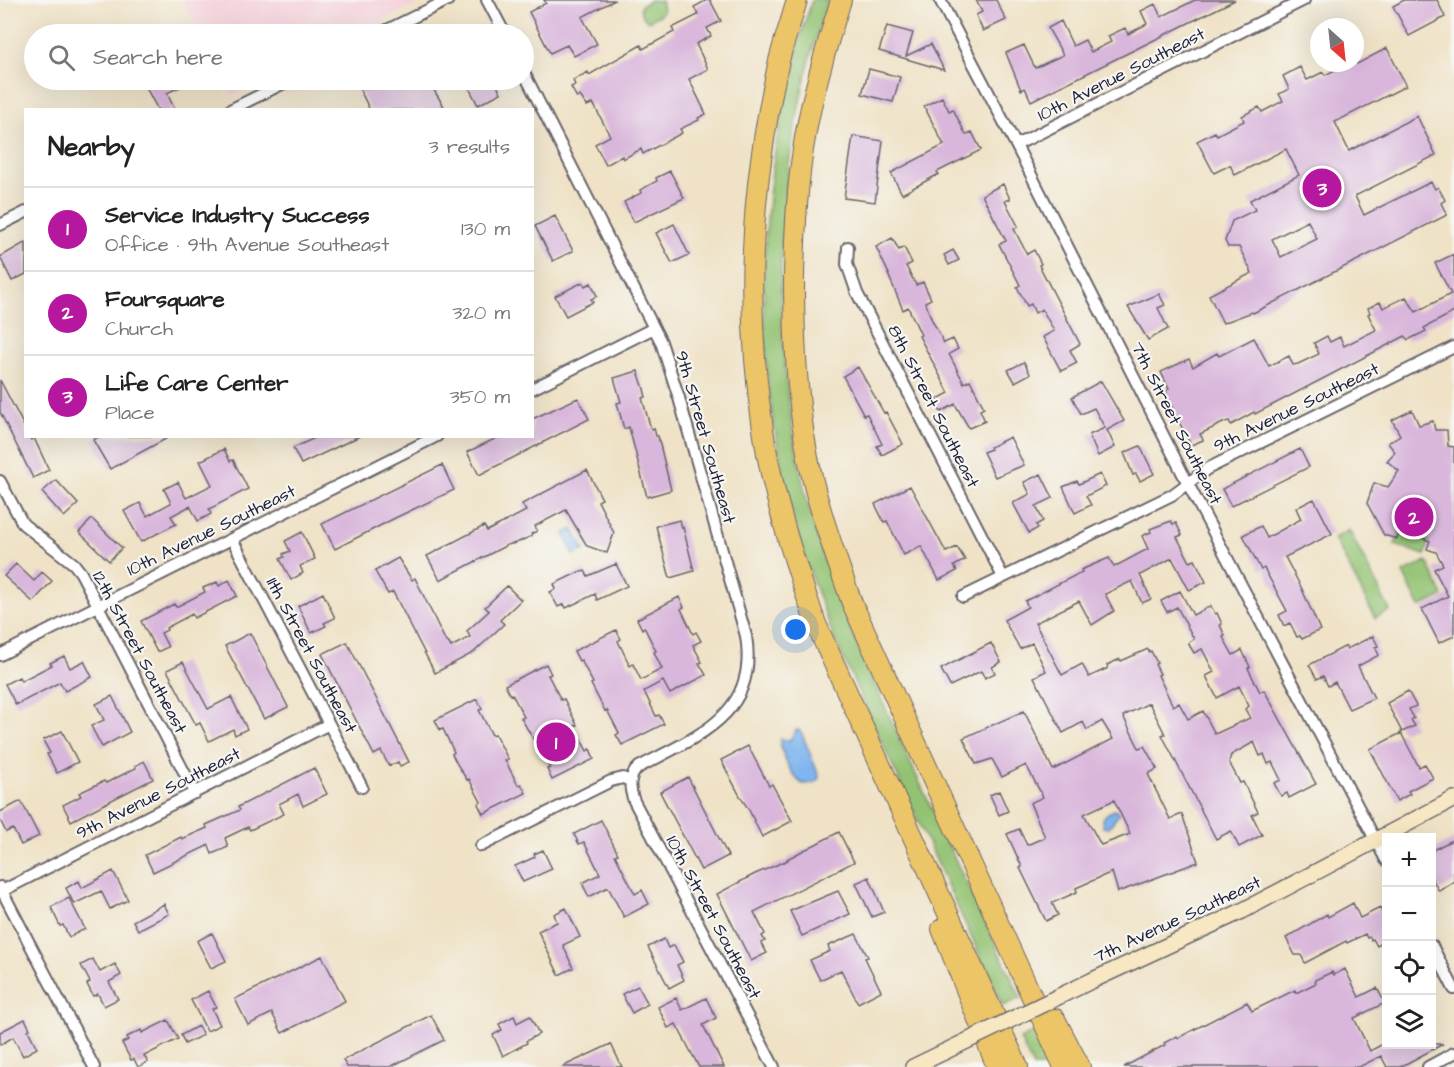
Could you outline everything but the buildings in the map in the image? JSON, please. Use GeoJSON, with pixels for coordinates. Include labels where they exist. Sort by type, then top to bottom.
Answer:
{"type":"FeatureCollection","features":[{"type":"Feature","properties":{"kind":"highway"},"geometry":{"type":"LineString","coordinates":[[797,0],[778,63],[764,134],[752,244],[753,338],[764,438],[776,495],[795,565],[830,656],[1018,1067]]}},
{"type":"Feature","properties":{"kind":"highway"},"geometry":{"type":"LineString","coordinates":[[841,0],[822,62],[806,133],[795,218],[795,350],[803,428],[813,480],[832,546],[852,603],[1064,1067]]}},
{"type":"Feature","properties":{"kind":"highway"},"geometry":{"type":"LineString","coordinates":[[937,790],[1080,1067]]}},
{"type":"Feature","properties":{"kind":"highway"},"geometry":{"type":"LineString","coordinates":[[900,811],[954,962],[997,1067]]}},
{"type":"Feature","properties":{"kind":"street"},"geometry":{"type":"LineString","coordinates":[[399,24],[448,0]]}},
{"type":"Feature","properties":{"kind":"street"},"geometry":{"type":"LineString","coordinates":[[488,0],[500,24]]}},
{"type":"Feature","properties":{"kind":"street","name":"7th Street Southeast"},"geometry":{"type":"LineString","coordinates":[[940,0],[1187,482],[1382,852]]}},
{"type":"Feature","properties":{"kind":"street","name":"10th Avenue Southeast"},"geometry":{"type":"LineString","coordinates":[[1016,145],[1304,0]]}},
{"type":"Feature","properties":{"kind":"street"},"geometry":{"type":"LineString","coordinates":[[234,108],[270,90]]}},
{"type":"Feature","properties":{"kind":"street","name":"9th Street Southeast"},"geometry":{"type":"LineString","coordinates":[[533,90],[654,328],[672,375],[746,636],[748,665],[739,697],[718,722],[707,731],[639,767],[634,771],[630,781]]}},
{"type":"Feature","properties":{"kind":"street"},"geometry":{"type":"LineString","coordinates":[[0,225],[24,213]]}},
{"type":"Feature","properties":{"kind":"street","name":"8th Street Southeast"},"geometry":{"type":"LineString","coordinates":[[848,247],[847,264],[853,285],[1003,577]]}},
{"type":"Feature","properties":{"kind":"street"},"geometry":{"type":"LineString","coordinates":[[534,388],[654,328]]}},
{"type":"Feature","properties":{"kind":"street","name":"9th Avenue Southeast"},"geometry":{"type":"LineString","coordinates":[[963,597],[1172,495],[1207,469],[1454,347]]}},
{"type":"Feature","properties":{"kind":"street","name":"10th Avenue Southeast"},"geometry":{"type":"LineString","coordinates":[[0,655],[433,438]]}},
{"type":"Feature","properties":{"kind":"street","name":"12th Street Southeast"},"geometry":{"type":"LineString","coordinates":[[0,482],[23,524],[74,564],[195,793]]}},
{"type":"Feature","properties":{"kind":"street","name":"11th Street Southeast"},"geometry":{"type":"LineString","coordinates":[[232,538],[363,788]]}},
{"type":"Feature","properties":{"kind":"street","name":"9th Avenue Southeast"},"geometry":{"type":"LineString","coordinates":[[1,889],[329,724]]}},
{"type":"Feature","properties":{"kind":"street"},"geometry":{"type":"LineString","coordinates":[[481,846],[611,781],[623,778],[630,781]]}},
{"type":"Feature","properties":{"kind":"street","name":"10th Street Southeast"},"geometry":{"type":"LineString","coordinates":[[630,781],[629,786],[634,801],[774,1067]]}},
{"type":"Feature","properties":{"kind":"street","name":"7th Avenue Southeast"},"geometry":{"type":"LineString","coordinates":[[913,1067],[1242,911],[1454,798]]}},
{"type":"Feature","properties":{"kind":"street"},"geometry":{"type":"LineString","coordinates":[[1,889],[94,1067]]}},
{"type":"Feature","properties":{"kind":"street"},"geometry":{"type":"LineString","coordinates":[[1436,955],[1454,989]]}},
{"type":"Feature","properties":{"kind":"street"},"geometry":{"type":"LineString","coordinates":[[1428,1067],[1454,1053]]}},
{"type":"Feature","properties":{"kind":"shaded area"},"geometry":{"type":"Polygon","coordinates":[[[182,0],[425,0],[376,24],[195,24],[182,0]]]}},
{"type":"Feature","properties":{"kind":"shaded area"},"geometry":{"type":"Polygon","coordinates":[[[230,90],[243,90],[233,95],[230,90]]]}},
{"type":"Feature","properties":{"kind":"green space"},"geometry":{"type":"Polygon","coordinates":[[[651,0],[661,1],[663,10],[661,14],[648,21],[644,18],[640,8],[641,5],[651,0]]]}},
{"type":"Feature","properties":{"kind":"green space"},"geometry":{"type":"Polygon","coordinates":[[[812,0],[828,0],[809,61],[795,123],[786,187],[782,251],[782,315],[786,379],[795,442],[815,532],[844,612],[921,787],[1021,998],[1003,1006],[835,640],[799,539],[777,441],[771,407],[765,341],[765,242],[776,144],[798,47],[812,0]]]}},
{"type":"Feature","properties":{"kind":"green space"},"geometry":{"type":"Polygon","coordinates":[[[1349,530],[1390,611],[1375,618],[1334,538],[1349,530]]]}},
{"type":"Feature","properties":{"kind":"green space"},"geometry":{"type":"Polygon","coordinates":[[[1400,530],[1430,541],[1425,555],[1395,545],[1400,530]]]}},
{"type":"Feature","properties":{"kind":"green space"},"geometry":{"type":"Polygon","coordinates":[[[1427,561],[1443,596],[1420,607],[1403,573],[1427,561]]]}},
{"type":"Feature","properties":{"kind":"green space"},"geometry":{"type":"Polygon","coordinates":[[[1034,1032],[1052,1067],[1033,1067],[1020,1039],[1034,1032]]]}},
{"type":"Feature","properties":{"kind":"water"},"geometry":{"type":"Polygon","coordinates":[[[573,529],[584,550],[574,555],[564,534],[573,529]]]}},
{"type":"Feature","properties":{"kind":"water"},"geometry":{"type":"Polygon","coordinates":[[[796,730],[802,734],[819,776],[814,783],[803,784],[799,781],[787,764],[782,751],[780,739],[790,740],[796,730]]]}},
{"type":"Feature","properties":{"kind":"water"},"geometry":{"type":"Polygon","coordinates":[[[1115,810],[1119,814],[1109,827],[1103,827],[1102,819],[1115,810]]]}},
{"type":"Feature","properties":{"kind":"place","name":"Life Care Center"},"geometry":{"type":"Point","coordinates":[1322,188]}},
{"type":"Feature","properties":{"kind":"place","name":"Foursquare"},"geometry":{"type":"Point","coordinates":[1414,517]}},
{"type":"Feature","properties":{"kind":"place","name":"Service Industry Success"},"geometry":{"type":"Point","coordinates":[556,742]}}]}
